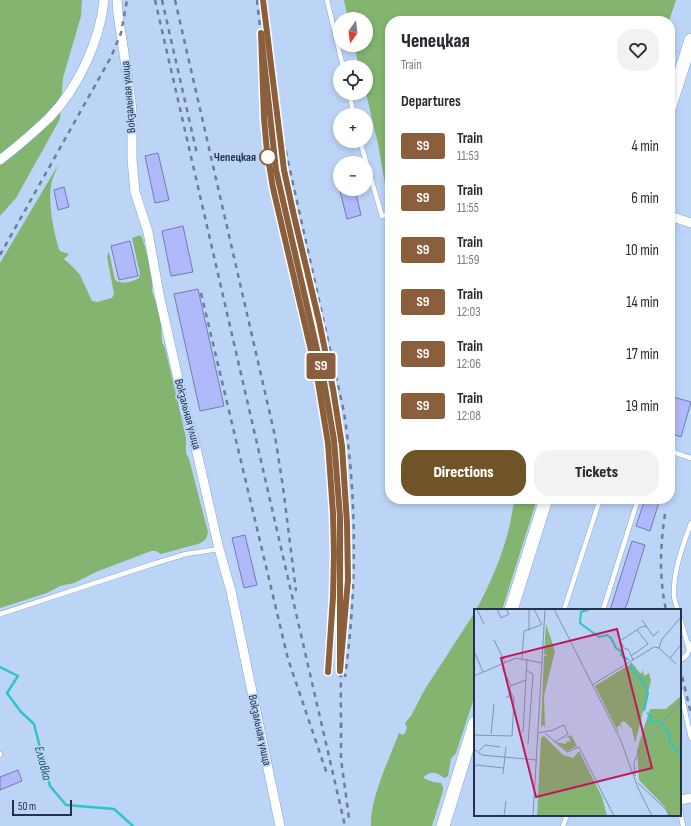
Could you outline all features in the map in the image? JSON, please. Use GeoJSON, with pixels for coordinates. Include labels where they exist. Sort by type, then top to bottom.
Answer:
{"type":"FeatureCollection","features":[{"type":"Feature","properties":{"kind":"main road"},"geometry":{"type":"LineString","coordinates":[[675,90],[691,40]]}},
{"type":"Feature","properties":{"kind":"main road"},"geometry":{"type":"LineString","coordinates":[[511,609],[544,504]]}},
{"type":"Feature","properties":{"kind":"main road"},"geometry":{"type":"LineString","coordinates":[[443,826],[472,745],[474,730]]}},
{"type":"Feature","properties":{"kind":"street"},"geometry":{"type":"LineString","coordinates":[[0,160],[50,117],[69,92],[91,52],[98,31],[104,0]]}},
{"type":"Feature","properties":{"kind":"street","name":"Вокзальная улица"},"geometry":{"type":"LineString","coordinates":[[117,0],[132,111],[132,159],[135,192],[148,232],[159,294],[230,591],[280,826]]}},
{"type":"Feature","properties":{"kind":"street"},"geometry":{"type":"LineString","coordinates":[[675,218],[691,223]]}},
{"type":"Feature","properties":{"kind":"street"},"geometry":{"type":"LineString","coordinates":[[681,800],[691,798]]}},
{"type":"Feature","properties":{"kind":"lane"},"geometry":{"type":"LineString","coordinates":[[327,0],[341,60]]}},
{"type":"Feature","properties":{"kind":"lane"},"geometry":{"type":"LineString","coordinates":[[362,148],[382,216],[385,215]]}},
{"type":"Feature","properties":{"kind":"lane"},"geometry":{"type":"LineString","coordinates":[[675,453],[691,458]]}},
{"type":"Feature","properties":{"kind":"lane"},"geometry":{"type":"LineString","coordinates":[[564,609],[598,504]]}},
{"type":"Feature","properties":{"kind":"lane"},"geometry":{"type":"LineString","coordinates":[[603,609],[636,504]]}},
{"type":"Feature","properties":{"kind":"lane"},"geometry":{"type":"LineString","coordinates":[[678,609],[674,596],[675,580],[691,523]]}},
{"type":"Feature","properties":{"kind":"lane"},"geometry":{"type":"LineString","coordinates":[[0,614],[186,554],[219,549]]}},
{"type":"Feature","properties":{"kind":"lane"},"geometry":{"type":"LineString","coordinates":[[681,621],[689,649]]}},
{"type":"Feature","properties":{"kind":"lane"},"geometry":{"type":"LineString","coordinates":[[681,660],[686,657],[691,643]]}},
{"type":"Feature","properties":{"kind":"lane"},"geometry":{"type":"LineString","coordinates":[[681,693],[691,738]]}},
{"type":"Feature","properties":{"kind":"lane"},"geometry":{"type":"LineString","coordinates":[[563,826],[567,816]]}},
{"type":"Feature","properties":{"kind":"lane"},"geometry":{"type":"LineString","coordinates":[[681,816],[683,826]]}},
{"type":"Feature","properties":{"kind":"green space"},"geometry":{"type":"Polygon","coordinates":[[[0,0],[82,0],[81,16],[63,78],[60,119],[16,198],[0,216],[0,0]]]}},
{"type":"Feature","properties":{"kind":"green space"},"geometry":{"type":"Polygon","coordinates":[[[344,0],[676,0],[671,16],[385,16],[385,184],[373,123],[373,108],[370,108],[368,100],[373,100],[373,60],[357,60],[356,52],[373,52],[373,12],[347,12],[344,0]]]}},
{"type":"Feature","properties":{"kind":"green space"},"geometry":{"type":"Polygon","coordinates":[[[58,165],[52,181],[50,193],[52,219],[56,237],[60,251],[69,254],[64,259],[80,275],[92,301],[97,302],[112,298],[114,294],[107,256],[109,252],[115,280],[118,282],[127,282],[134,281],[139,278],[140,274],[132,238],[140,235],[142,237],[153,279],[152,291],[161,322],[162,342],[165,348],[186,438],[186,453],[189,459],[208,532],[205,540],[198,544],[161,554],[156,551],[151,551],[96,572],[74,583],[60,586],[47,593],[0,608],[0,263],[58,165]]]}},
{"type":"Feature","properties":{"kind":"green space"},"geometry":{"type":"Polygon","coordinates":[[[513,504],[535,504],[502,609],[476,609],[501,556],[513,504]]]}},
{"type":"Feature","properties":{"kind":"green space"},"geometry":{"type":"Polygon","coordinates":[[[474,614],[474,698],[456,753],[451,759],[448,776],[444,778],[439,774],[431,773],[423,778],[441,783],[443,787],[432,826],[371,826],[374,803],[385,767],[399,733],[403,735],[405,733],[407,728],[405,723],[411,716],[425,689],[474,614]]]}},
{"type":"Feature","properties":{"kind":"building"},"geometry":{"type":"Polygon","coordinates":[[[158,153],[169,200],[155,203],[145,156],[158,153]]]}},
{"type":"Feature","properties":{"kind":"building"},"geometry":{"type":"Polygon","coordinates":[[[64,187],[69,207],[58,210],[54,190],[64,187]]]}},
{"type":"Feature","properties":{"kind":"building"},"geometry":{"type":"Polygon","coordinates":[[[341,196],[357,196],[361,215],[347,219],[341,196]]]}},
{"type":"Feature","properties":{"kind":"building"},"geometry":{"type":"Polygon","coordinates":[[[183,226],[193,272],[171,276],[162,231],[183,226]]]}},
{"type":"Feature","properties":{"kind":"building"},"geometry":{"type":"Polygon","coordinates":[[[130,241],[138,276],[119,280],[111,246],[130,241]]]}},
{"type":"Feature","properties":{"kind":"building"},"geometry":{"type":"Polygon","coordinates":[[[198,289],[224,406],[200,411],[174,294],[198,289]]]}},
{"type":"Feature","properties":{"kind":"building"},"geometry":{"type":"Polygon","coordinates":[[[675,398],[691,402],[681,437],[675,435],[675,398]]]}},
{"type":"Feature","properties":{"kind":"building"},"geometry":{"type":"Polygon","coordinates":[[[643,504],[658,504],[650,531],[636,526],[643,504]]]}},
{"type":"Feature","properties":{"kind":"building"},"geometry":{"type":"Polygon","coordinates":[[[245,535],[257,585],[244,588],[232,538],[245,535]]]}},
{"type":"Feature","properties":{"kind":"building"},"geometry":{"type":"Polygon","coordinates":[[[632,541],[645,545],[624,609],[610,609],[632,541]]]}},
{"type":"Feature","properties":{"kind":"building"},"geometry":{"type":"Polygon","coordinates":[[[18,770],[22,781],[0,790],[0,777],[18,770]]]}},
{"type":"Feature","properties":{"kind":"waterway","name":"Елховка"},"geometry":{"type":"LineString","coordinates":[[0,667],[18,676],[7,693],[21,712],[34,724],[50,786],[66,805],[114,809],[133,826]]}},
{"type":"Feature","properties":{"kind":"railway"},"geometry":{"type":"LineString","coordinates":[[0,255],[111,57],[121,33],[127,0]]}},
{"type":"Feature","properties":{"kind":"railway"},"geometry":{"type":"LineString","coordinates":[[155,0],[345,826]]}},
{"type":"Feature","properties":{"kind":"railway"},"geometry":{"type":"LineString","coordinates":[[162,0],[197,154]]}},
{"type":"Feature","properties":{"kind":"railway"},"geometry":{"type":"LineString","coordinates":[[175,0],[275,436],[296,591]]}},
{"type":"Feature","properties":{"kind":"railway"},"geometry":{"type":"LineString","coordinates":[[257,0],[276,170],[323,376],[336,454],[340,517],[341,729]]}},
{"type":"Feature","properties":{"kind":"railway"},"geometry":{"type":"LineString","coordinates":[[267,31],[278,116]]}},
{"type":"Feature","properties":{"kind":"railway"},"geometry":{"type":"LineString","coordinates":[[263,93],[266,141],[271,175],[317,376],[328,443],[333,513],[334,554],[328,672]]}},
{"type":"Feature","properties":{"kind":"railway"},"geometry":{"type":"LineString","coordinates":[[277,112],[344,412],[348,445],[354,544],[352,611],[345,677]]}},
{"type":"Feature","properties":{"kind":"railway"},"geometry":{"type":"LineString","coordinates":[[286,181],[316,312]]}},
{"type":"Feature","properties":{"kind":"railway"},"geometry":{"type":"LineString","coordinates":[[201,293],[288,659],[327,774]]}},
{"type":"Feature","properties":{"kind":"railway"},"geometry":{"type":"LineString","coordinates":[[321,331],[333,389],[342,446],[347,521]]}},
{"type":"Feature","properties":{"kind":"railway"},"geometry":{"type":"LineString","coordinates":[[665,514],[662,538],[661,574],[666,609]]}},
{"type":"Feature","properties":{"kind":"railway"},"geometry":{"type":"LineString","coordinates":[[681,671],[691,714]]}},
{"type":"Feature","properties":{"kind":"railway"},"geometry":{"type":"LineString","coordinates":[[341,723],[341,759],[349,818]]}},
{"type":"Feature","properties":{"kind":"train","name":"S9"},"geometry":{"type":"LineString","coordinates":[[263,0],[284,170],[319,321],[338,416],[342,446],[347,523],[348,580],[340,671],[340,517],[339,487],[334,440],[323,376],[276,170],[261,33],[263,60],[262,84],[267,152],[273,188],[317,376],[328,443],[331,472],[334,554],[334,584],[328,672]]}},
{"type":"Feature","properties":{"kind":"place","name":"Чепецкая"},"geometry":{"type":"Point","coordinates":[268,157]}}]}
